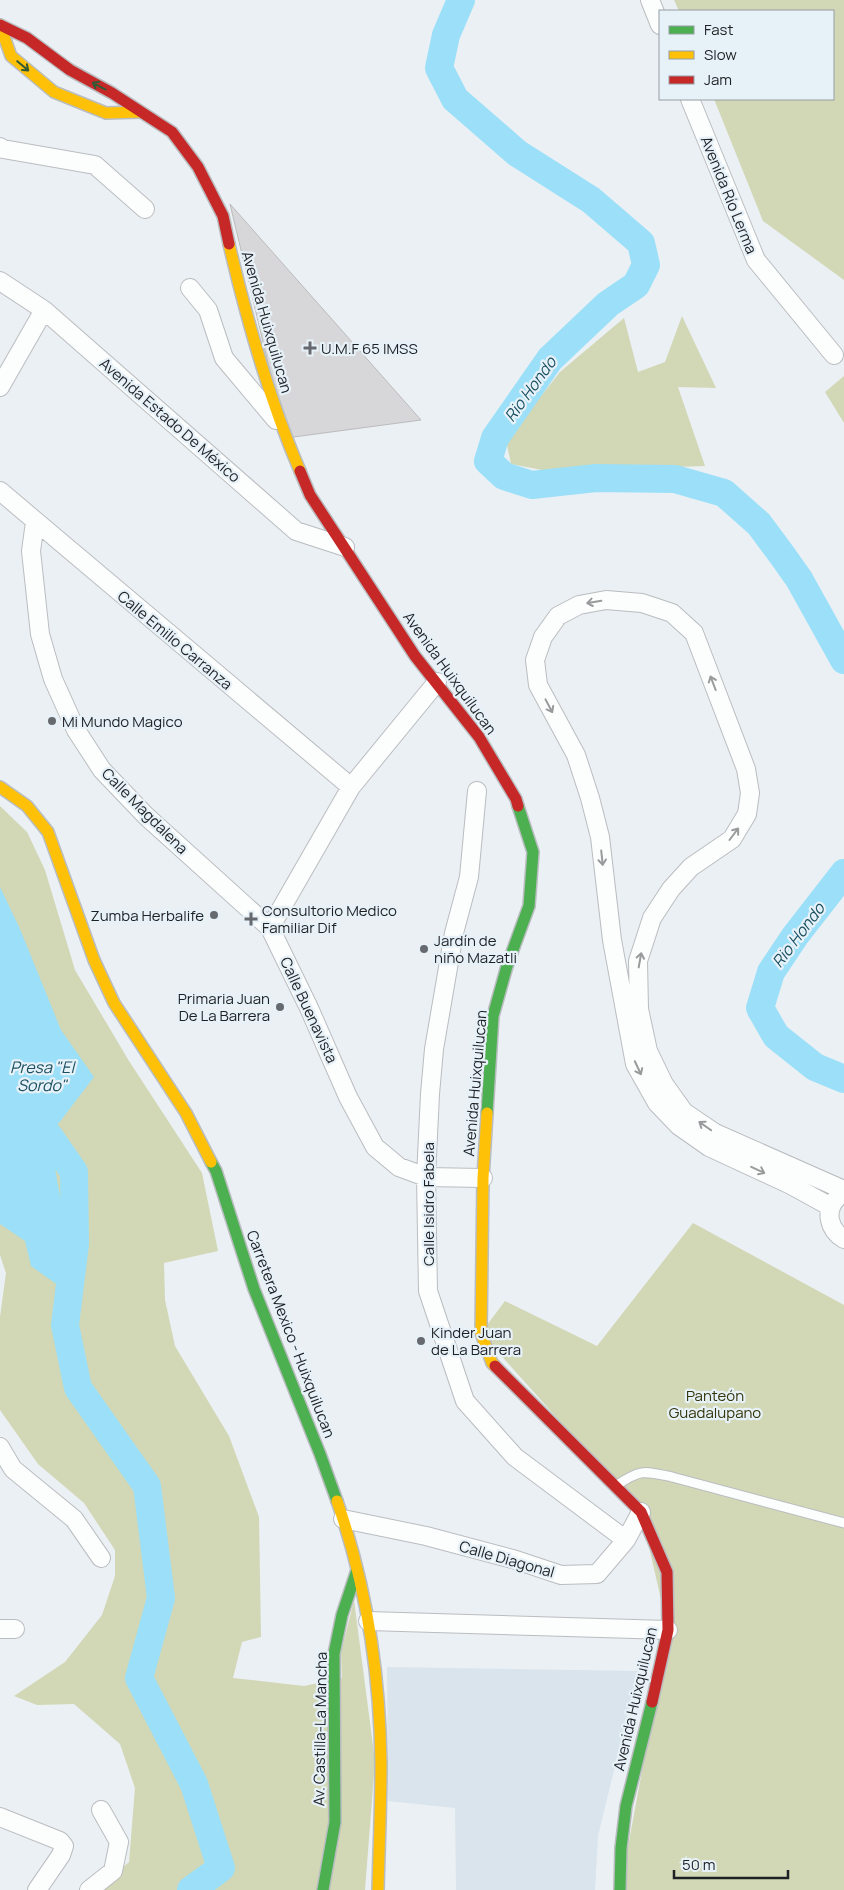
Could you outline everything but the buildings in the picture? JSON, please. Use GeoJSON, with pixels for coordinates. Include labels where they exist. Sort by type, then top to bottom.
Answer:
{"type":"FeatureCollection","features":[{"type":"Feature","properties":{"kind":"street"},"geometry":{"type":"LineString","coordinates":[[650,0],[659,22]]}},
{"type":"Feature","properties":{"kind":"street","name":"Avenida Huixquilucan"},"geometry":{"type":"LineString","coordinates":[[0,25],[11,56],[54,92],[106,113],[140,112]]}},
{"type":"Feature","properties":{"kind":"street","name":"Avenida Huixquilucan"},"geometry":{"type":"LineString","coordinates":[[0,25],[27,38],[70,70],[112,93],[172,132],[198,167],[223,216],[237,278],[280,424],[310,495],[415,656],[479,737],[516,799],[533,852],[529,906],[507,966],[494,1016],[483,1178],[481,1333],[492,1363],[642,1512],[667,1572],[668,1630],[647,1726],[626,1806],[621,1848],[620,1890]]}},
{"type":"Feature","properties":{"kind":"street","name":"Avenida Río Lerma"},"geometry":{"type":"LineString","coordinates":[[690,100],[756,260],[834,355]]}},
{"type":"Feature","properties":{"kind":"street"},"geometry":{"type":"LineString","coordinates":[[0,147],[95,166],[145,209]]}},
{"type":"Feature","properties":{"kind":"street","name":"Avenida Estado De México"},"geometry":{"type":"LineString","coordinates":[[0,281],[44,310],[296,531],[345,547]]}},
{"type":"Feature","properties":{"kind":"street"},"geometry":{"type":"LineString","coordinates":[[190,288],[208,310],[224,358],[280,424]]}},
{"type":"Feature","properties":{"kind":"street"},"geometry":{"type":"LineString","coordinates":[[0,387],[44,310]]}},
{"type":"Feature","properties":{"kind":"street","name":"Calle Emilio Carranza"},"geometry":{"type":"LineString","coordinates":[[0,491],[351,787]]}},
{"type":"Feature","properties":{"kind":"street","name":"Calle Magdalena"},"geometry":{"type":"LineString","coordinates":[[35,522],[31,551],[40,634],[53,679],[76,730],[102,770],[146,816],[270,928]]}},
{"type":"Feature","properties":{"kind":"street"},"geometry":{"type":"LineString","coordinates":[[831,1207],[791,1185],[709,1147],[679,1126],[657,1103],[635,1064],[612,940],[600,837],[593,808],[576,755],[538,685],[534,660],[543,637],[558,616],[579,605],[606,600],[642,603],[672,612],[694,633],[746,768],[750,793],[747,814],[732,839],[691,867],[671,889],[652,918],[638,961],[639,1008],[648,1051],[664,1084],[684,1112],[715,1133],[844,1192],[835,1200],[829,1214],[833,1230],[844,1239]]}},
{"type":"Feature","properties":{"kind":"street"},"geometry":{"type":"LineString","coordinates":[[270,928],[351,787],[437,682]]}},
{"type":"Feature","properties":{"kind":"street","name":"Carretera Mexico - Huixquilucan"},"geometry":{"type":"LineString","coordinates":[[0,787],[27,806],[39,818],[48,832],[94,960],[114,1003],[186,1113],[216,1171],[254,1289],[320,1454],[343,1519],[368,1621],[378,1698],[381,1764],[378,1890]]}},
{"type":"Feature","properties":{"kind":"street","name":"Calle Isidro Fabela"},"geometry":{"type":"LineString","coordinates":[[477,792],[469,876],[454,933],[434,1049],[426,1177],[428,1291],[465,1401],[515,1457],[626,1540]]}},
{"type":"Feature","properties":{"kind":"street","name":"Calle Buenavista"},"geometry":{"type":"LineString","coordinates":[[270,928],[309,1008],[348,1097],[376,1147],[399,1167],[426,1177],[483,1178]]}},
{"type":"Feature","properties":{"kind":"street"},"geometry":{"type":"LineString","coordinates":[[0,1447],[12,1469],[74,1519],[100,1558]]}},
{"type":"Feature","properties":{"kind":"street","name":"Calle Diagonal"},"geometry":{"type":"LineString","coordinates":[[343,1519],[426,1536],[516,1560],[562,1575],[597,1574],[626,1540],[642,1512]]}},
{"type":"Feature","properties":{"kind":"street","name":"Av. Castilla-La Mancha"},"geometry":{"type":"LineString","coordinates":[[323,1890],[334,1822],[334,1654],[342,1615],[357,1570]]}},
{"type":"Feature","properties":{"kind":"street"},"geometry":{"type":"LineString","coordinates":[[368,1621],[668,1630]]}},
{"type":"Feature","properties":{"kind":"street"},"geometry":{"type":"LineString","coordinates":[[89,1890],[113,1871],[119,1842],[101,1810]]}},
{"type":"Feature","properties":{"kind":"street"},"geometry":{"type":"LineString","coordinates":[[0,1817],[60,1841],[64,1846],[61,1855],[37,1890]]}},
{"type":"Feature","properties":{"kind":"lane"},"geometry":{"type":"LineString","coordinates":[[616,1486],[637,1473],[647,1472],[681,1479],[844,1523]]}},
{"type":"Feature","properties":{"kind":"shaded area"},"geometry":{"type":"Polygon","coordinates":[[[387,1667],[638,1671],[598,1836],[595,1890],[456,1890],[455,1808],[388,1801],[387,1667]]]}},
{"type":"Feature","properties":{"kind":"green space"},"geometry":{"type":"Polygon","coordinates":[[[674,0],[844,0],[844,280],[763,221],[714,100],[834,100],[834,10],[679,10],[674,0]]]}},
{"type":"Feature","properties":{"kind":"green space"},"geometry":{"type":"Polygon","coordinates":[[[682,316],[716,388],[678,387],[705,466],[547,471],[511,464],[506,440],[560,372],[624,318],[638,372],[665,362],[682,316]]]}},
{"type":"Feature","properties":{"kind":"green space"},"geometry":{"type":"Polygon","coordinates":[[[844,376],[844,423],[825,392],[844,376]]]}},
{"type":"Feature","properties":{"kind":"green space"},"geometry":{"type":"Polygon","coordinates":[[[0,806],[27,832],[45,870],[75,970],[129,1061],[202,1173],[218,1251],[164,1263],[165,1300],[175,1346],[229,1436],[259,1517],[261,1637],[242,1642],[233,1678],[304,1686],[342,1678],[341,1653],[354,1600],[375,1761],[365,1890],[96,1890],[129,1862],[135,1788],[120,1744],[74,1704],[37,1705],[14,1696],[65,1662],[102,1615],[115,1576],[115,1550],[84,1503],[38,1464],[0,1410],[0,1317],[6,1273],[0,1255],[0,806]]]}},
{"type":"Feature","properties":{"kind":"green space","name":"Panteón Guadalupano"},"geometry":{"type":"Polygon","coordinates":[[[693,1223],[844,1305],[844,1890],[620,1890],[668,1630],[641,1512],[481,1333],[505,1301],[597,1346],[693,1223]]]}},
{"type":"Feature","properties":{"kind":"water","name":"Presa \"El Sordo\""},"geometry":{"type":"Polygon","coordinates":[[[0,887],[20,929],[61,1030],[94,1077],[49,1136],[64,1217],[59,1286],[31,1266],[25,1241],[0,1224],[0,887]]]}},
{"type":"Feature","properties":{"kind":"waterway","name":"Rio Hondo"},"geometry":{"type":"LineString","coordinates":[[461,0],[446,35],[439,68],[455,99],[517,153],[591,200],[641,243],[646,265],[636,285],[608,304],[550,359],[495,438],[488,461],[504,476],[532,485],[596,478],[675,479],[724,493],[759,524],[782,555],[799,579],[844,660]]}},
{"type":"Feature","properties":{"kind":"waterway","name":"Rio Hondo"},"geometry":{"type":"LineString","coordinates":[[844,873],[795,936],[771,972],[760,1008],[776,1036],[815,1067],[844,1079]]}},
{"type":"Feature","properties":{"kind":"waterway"},"geometry":{"type":"LineString","coordinates":[[49,1136],[74,1172],[75,1244],[65,1325],[78,1388],[147,1486],[161,1598],[139,1678],[194,1784],[221,1868],[191,1890]]}},
{"type":"Feature","properties":{"kind":"traffic: fast"},"geometry":{"type":"LineString","coordinates":[[487,1113],[493,1016],[507,966],[529,906],[533,852],[518,806]]}},
{"type":"Feature","properties":{"kind":"traffic: fast"},"geometry":{"type":"LineString","coordinates":[[211,1162],[216,1171],[254,1289],[337,1501]]}},
{"type":"Feature","properties":{"kind":"traffic: fast"},"geometry":{"type":"LineString","coordinates":[[323,1890],[335,1822],[334,1654],[342,1615],[357,1570]]}},
{"type":"Feature","properties":{"kind":"traffic: fast"},"geometry":{"type":"LineString","coordinates":[[620,1890],[621,1848],[626,1806],[652,1702]]}},
{"type":"Feature","properties":{"kind":"traffic: slow"},"geometry":{"type":"LineString","coordinates":[[0,25],[11,56],[54,92],[106,113],[140,112]]}},
{"type":"Feature","properties":{"kind":"traffic: slow"},"geometry":{"type":"LineString","coordinates":[[229,244],[243,302],[260,359],[278,416],[300,471]]}},
{"type":"Feature","properties":{"kind":"traffic: slow"},"geometry":{"type":"LineString","coordinates":[[0,787],[27,806],[48,832],[94,960],[114,1003],[186,1113],[211,1162]]}},
{"type":"Feature","properties":{"kind":"traffic: slow"},"geometry":{"type":"LineString","coordinates":[[487,1113],[483,1178],[481,1333],[492,1363],[495,1366]]}},
{"type":"Feature","properties":{"kind":"traffic: slow"},"geometry":{"type":"LineString","coordinates":[[337,1501],[356,1565],[363,1597],[370,1631],[378,1697],[381,1764],[378,1890]]}},
{"type":"Feature","properties":{"kind":"traffic: jam"},"geometry":{"type":"LineString","coordinates":[[0,25],[27,38],[70,70],[112,93],[172,132],[198,167],[223,216],[229,244]]}},
{"type":"Feature","properties":{"kind":"traffic: jam"},"geometry":{"type":"LineString","coordinates":[[300,471],[310,495],[415,656],[479,737],[516,799],[518,806]]}},
{"type":"Feature","properties":{"kind":"traffic: jam"},"geometry":{"type":"LineString","coordinates":[[495,1366],[641,1512],[667,1572],[668,1630],[652,1702]]}},
{"type":"Feature","properties":{"kind":"place","name":"U.M.F 65 IMSS"},"geometry":{"type":"Point","coordinates":[310,348]}},
{"type":"Feature","properties":{"kind":"place","name":"Mi Mundo Magico"},"geometry":{"type":"Point","coordinates":[52,721]}},
{"type":"Feature","properties":{"kind":"place","name":"Zumba Herbalife"},"geometry":{"type":"Point","coordinates":[214,915]}},
{"type":"Feature","properties":{"kind":"place","name":"Consultorio Medico Familiar Dif"},"geometry":{"type":"Point","coordinates":[251,919]}},
{"type":"Feature","properties":{"kind":"place","name":"Jardín de niño Mazatli"},"geometry":{"type":"Point","coordinates":[424,949]}},
{"type":"Feature","properties":{"kind":"place","name":"Primaria Juan De La Barrera"},"geometry":{"type":"Point","coordinates":[280,1007]}},
{"type":"Feature","properties":{"kind":"place","name":"Kinder Juan de La Barrera"},"geometry":{"type":"Point","coordinates":[421,1341]}}]}
